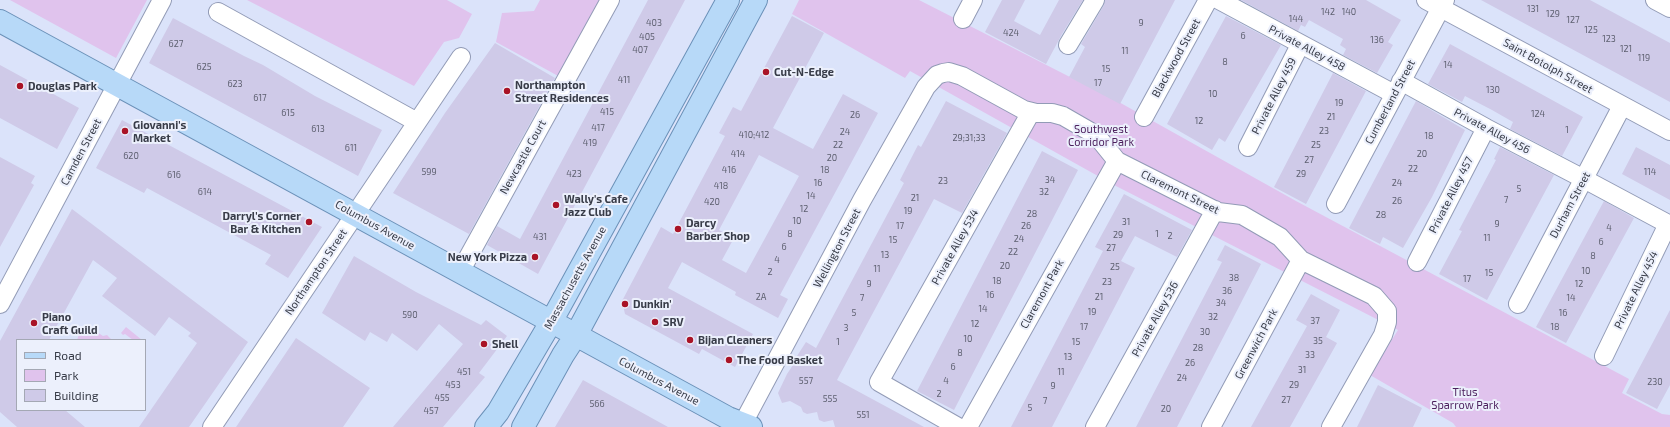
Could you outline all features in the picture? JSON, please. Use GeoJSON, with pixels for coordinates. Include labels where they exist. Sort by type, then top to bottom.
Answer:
{"type":"FeatureCollection","features":[{"type":"Feature","properties":{"kind":"main road","name":"Massachusetts Avenue"},"geometry":{"type":"LineString","coordinates":[[486,427],[498,412],[551,322],[728,0]]}},
{"type":"Feature","properties":{"kind":"main road"},"geometry":{"type":"LineString","coordinates":[[523,427],[563,354],[576,335],[756,0]]}},
{"type":"Feature","properties":{"kind":"main road","name":"Columbus Avenue"},"geometry":{"type":"LineString","coordinates":[[0,21],[551,322],[745,426]]}},
{"type":"Feature","properties":{"kind":"street","name":"Camden Street"},"geometry":{"type":"LineString","coordinates":[[0,304],[162,0]]}},
{"type":"Feature","properties":{"kind":"street","name":"Newcastle Court"},"geometry":{"type":"LineString","coordinates":[[460,272],[610,0]]}},
{"type":"Feature","properties":{"kind":"street"},"geometry":{"type":"LineString","coordinates":[[963,19],[973,0]]}},
{"type":"Feature","properties":{"kind":"street"},"geometry":{"type":"LineString","coordinates":[[1068,45],[1095,0]]}},
{"type":"Feature","properties":{"kind":"street","name":"Blackwood Street"},"geometry":{"type":"LineString","coordinates":[[1144,116],[1208,0]]}},
{"type":"Feature","properties":{"kind":"street","name":"Private Alley 458"},"geometry":{"type":"LineString","coordinates":[[1219,0],[1300,45],[1398,88]]}},
{"type":"Feature","properties":{"kind":"street"},"geometry":{"type":"LineString","coordinates":[[1655,0],[1670,8]]}},
{"type":"Feature","properties":{"kind":"street","name":"Cumberland Street"},"geometry":{"type":"LineString","coordinates":[[1336,204],[1398,88],[1437,3]]}},
{"type":"Feature","properties":{"kind":"street","name":"Saint Botolph Street"},"geometry":{"type":"LineString","coordinates":[[1437,3],[1670,131]]}},
{"type":"Feature","properties":{"kind":"street"},"geometry":{"type":"LineString","coordinates":[[218,12],[417,122]]}},
{"type":"Feature","properties":{"kind":"street","name":"Private Alley 459"},"geometry":{"type":"LineString","coordinates":[[1248,147],[1300,45]]}},
{"type":"Feature","properties":{"kind":"street","name":"Northampton Street"},"geometry":{"type":"LineString","coordinates":[[212,427],[462,57]]}},
{"type":"Feature","properties":{"kind":"street","name":"Claremont Street"},"geometry":{"type":"LineString","coordinates":[[937,75],[946,72],[958,75],[1024,110],[1057,114],[1073,122],[1099,137],[1117,161],[1218,212],[1242,215],[1280,237],[1301,260],[1374,296],[1387,311],[1388,322],[1383,335],[1331,427]]}},
{"type":"Feature","properties":{"kind":"street","name":"Wellington Street"},"geometry":{"type":"LineString","coordinates":[[745,426],[879,170],[926,86],[937,75]]}},
{"type":"Feature","properties":{"kind":"street","name":"Private Alley 456"},"geometry":{"type":"LineString","coordinates":[[1398,88],[1486,128],[1584,178],[1668,224]]}},
{"type":"Feature","properties":{"kind":"street","name":"Durham Street"},"geometry":{"type":"LineString","coordinates":[[1518,304],[1622,106]]}},
{"type":"Feature","properties":{"kind":"street","name":"Private Alley 534"},"geometry":{"type":"LineString","coordinates":[[958,427],[879,382],[1031,112]]}},
{"type":"Feature","properties":{"kind":"street","name":"Private Alley 457"},"geometry":{"type":"LineString","coordinates":[[1417,262],[1486,128]]}},
{"type":"Feature","properties":{"kind":"street","name":"Claremont Park"},"geometry":{"type":"LineString","coordinates":[[968,427],[1117,161]]}},
{"type":"Feature","properties":{"kind":"street","name":"Private Alley 536"},"geometry":{"type":"LineString","coordinates":[[1095,427],[1214,210]]}},
{"type":"Feature","properties":{"kind":"street","name":"Private Alley 454"},"geometry":{"type":"LineString","coordinates":[[1604,356],[1668,224]]}},
{"type":"Feature","properties":{"kind":"street","name":"Greenwich Park"},"geometry":{"type":"LineString","coordinates":[[1211,427],[1301,260]]}},
{"type":"Feature","properties":{"kind":"green space"},"geometry":{"type":"Polygon","coordinates":[[[10,0],[147,0],[116,58],[10,0]]]}},
{"type":"Feature","properties":{"kind":"green space"},"geometry":{"type":"Polygon","coordinates":[[[247,0],[447,0],[472,14],[459,38],[444,42],[414,86],[247,0]]]}},
{"type":"Feature","properties":{"kind":"green space"},"geometry":{"type":"Polygon","coordinates":[[[540,0],[603,0],[560,77],[496,42],[502,13],[534,11],[540,0]]]}},
{"type":"Feature","properties":{"kind":"green space","name":"Southwest Corridor Park"},"geometry":{"type":"Polygon","coordinates":[[[799,0],[919,0],[1117,101],[1296,201],[1629,379],[1622,393],[1662,414],[1670,415],[1670,427],[1456,427],[1453,423],[1370,375],[1398,330],[1114,185],[910,71],[905,78],[792,14],[799,0]]]}},
{"type":"Feature","properties":{"kind":"green space"},"geometry":{"type":"Polygon","coordinates":[[[126,327],[141,339],[132,339],[121,333],[126,327]]]}},
{"type":"Feature","properties":{"kind":"green space"},"geometry":{"type":"Polygon","coordinates":[[[82,328],[86,328],[93,333],[94,330],[103,336],[107,335],[111,339],[77,339],[82,328]]]}},
{"type":"Feature","properties":{"kind":"building"},"geometry":{"type":"Polygon","coordinates":[[[648,0],[685,0],[538,274],[487,245],[497,226],[520,239],[648,0]]]}},
{"type":"Feature","properties":{"kind":"building"},"geometry":{"type":"Polygon","coordinates":[[[1002,0],[1025,0],[1014,21],[1040,35],[1059,0],[1083,0],[1046,64],[985,32],[1002,0]]]}},
{"type":"Feature","properties":{"kind":"building"},"geometry":{"type":"Polygon","coordinates":[[[1105,0],[1175,0],[1120,104],[1069,77],[1085,47],[1081,44],[1104,5],[1105,0]]]}},
{"type":"Feature","properties":{"kind":"building"},"geometry":{"type":"Polygon","coordinates":[[[1241,0],[1366,0],[1401,20],[1388,42],[1393,45],[1377,73],[1343,55],[1346,49],[1340,45],[1343,39],[1309,20],[1305,27],[1301,25],[1298,31],[1241,0]]]}},
{"type":"Feature","properties":{"kind":"building"},"geometry":{"type":"Polygon","coordinates":[[[1481,0],[1590,0],[1670,43],[1670,102],[1481,0]]]}},
{"type":"Feature","properties":{"kind":"building"},"geometry":{"type":"Polygon","coordinates":[[[792,16],[824,33],[773,128],[813,149],[843,94],[878,113],[780,295],[788,299],[778,318],[735,295],[736,292],[682,262],[668,288],[753,334],[735,367],[702,349],[699,354],[625,314],[622,301],[661,227],[673,234],[725,136],[719,133],[733,107],[741,111],[792,16]],[[759,155],[719,230],[734,238],[722,260],[746,273],[799,176],[759,155]]]}},
{"type":"Feature","properties":{"kind":"building"},"geometry":{"type":"Polygon","coordinates":[[[1226,16],[1281,45],[1225,142],[1219,138],[1212,150],[1167,124],[1226,16]]]}},
{"type":"Feature","properties":{"kind":"building"},"geometry":{"type":"Polygon","coordinates":[[[173,18],[263,65],[315,96],[382,130],[358,176],[149,63],[173,18]]]}},
{"type":"Feature","properties":{"kind":"building"},"geometry":{"type":"Polygon","coordinates":[[[495,43],[555,78],[469,234],[393,193],[445,113],[495,43]]]}},
{"type":"Feature","properties":{"kind":"building"},"geometry":{"type":"Polygon","coordinates":[[[1450,44],[1583,117],[1562,156],[1510,129],[1513,122],[1492,110],[1465,96],[1462,102],[1428,84],[1450,44]]]}},
{"type":"Feature","properties":{"kind":"building","name":"Douglas Park"},"geometry":{"type":"Polygon","coordinates":[[[0,65],[79,108],[57,149],[0,118],[0,65]]]}},
{"type":"Feature","properties":{"kind":"building"},"geometry":{"type":"Polygon","coordinates":[[[1333,73],[1366,91],[1306,204],[1274,187],[1333,73]]]}},
{"type":"Feature","properties":{"kind":"building"},"geometry":{"type":"Polygon","coordinates":[[[946,101],[1007,133],[962,213],[934,199],[837,380],[924,427],[835,427],[833,420],[824,422],[819,420],[817,412],[807,414],[803,412],[801,407],[790,401],[782,403],[778,393],[787,374],[806,342],[816,348],[904,183],[900,180],[918,145],[921,147],[946,101]]]}},
{"type":"Feature","properties":{"kind":"building"},"geometry":{"type":"Polygon","coordinates":[[[1416,101],[1465,130],[1432,197],[1403,248],[1383,237],[1380,244],[1349,228],[1416,101]]]}},
{"type":"Feature","properties":{"kind":"building"},"geometry":{"type":"Polygon","coordinates":[[[122,120],[322,227],[288,278],[265,264],[271,255],[147,188],[144,193],[96,168],[122,120]]]}},
{"type":"Feature","properties":{"kind":"building"},"geometry":{"type":"Polygon","coordinates":[[[1500,147],[1554,175],[1487,300],[1439,274],[1462,231],[1459,230],[1496,160],[1494,159],[1500,147]]]}},
{"type":"Feature","properties":{"kind":"building"},"geometry":{"type":"Polygon","coordinates":[[[1636,147],[1670,165],[1670,200],[1622,174],[1636,147]]]}},
{"type":"Feature","properties":{"kind":"building"},"geometry":{"type":"Polygon","coordinates":[[[1042,151],[1078,170],[954,410],[917,391],[1042,151]]]}},
{"type":"Feature","properties":{"kind":"building"},"geometry":{"type":"Polygon","coordinates":[[[0,157],[35,176],[31,183],[34,185],[0,247],[0,157]]]}},
{"type":"Feature","properties":{"kind":"building"},"geometry":{"type":"Polygon","coordinates":[[[1124,194],[1192,230],[1177,257],[1135,236],[1121,261],[1135,268],[1052,427],[1011,427],[1103,251],[1095,247],[1124,194]]]}},
{"type":"Feature","properties":{"kind":"building"},"geometry":{"type":"Polygon","coordinates":[[[1604,201],[1634,218],[1566,343],[1536,327],[1604,201]]]}},
{"type":"Feature","properties":{"kind":"building","name":"Piano Craft Guild"},"geometry":{"type":"Polygon","coordinates":[[[72,209],[248,342],[189,427],[139,427],[197,343],[188,336],[191,333],[169,317],[155,336],[102,296],[117,278],[93,260],[50,339],[16,339],[16,411],[66,411],[85,427],[17,427],[0,412],[0,341],[72,209]]]}},
{"type":"Feature","properties":{"kind":"building"},"geometry":{"type":"Polygon","coordinates":[[[1225,245],[1261,264],[1177,427],[1136,427],[1222,262],[1217,260],[1225,245]]]}},
{"type":"Feature","properties":{"kind":"building"},"geometry":{"type":"Polygon","coordinates":[[[354,256],[416,292],[481,325],[486,320],[507,336],[479,373],[485,377],[443,427],[393,427],[463,344],[439,324],[417,351],[392,333],[387,342],[370,332],[365,341],[322,313],[354,256]]]}},
{"type":"Feature","properties":{"kind":"building"},"geometry":{"type":"Polygon","coordinates":[[[1311,294],[1340,310],[1326,337],[1337,343],[1290,427],[1251,427],[1307,326],[1296,320],[1311,294]]]}},
{"type":"Feature","properties":{"kind":"building"},"geometry":{"type":"Polygon","coordinates":[[[1670,310],[1670,385],[1657,409],[1626,393],[1670,310]]]}},
{"type":"Feature","properties":{"kind":"building"},"geometry":{"type":"Polygon","coordinates":[[[296,338],[370,388],[343,427],[236,427],[296,338]]]}},
{"type":"Feature","properties":{"kind":"building"},"geometry":{"type":"Polygon","coordinates":[[[583,380],[668,427],[555,427],[583,380]]]}},
{"type":"Feature","properties":{"kind":"building"},"geometry":{"type":"Polygon","coordinates":[[[1378,385],[1422,408],[1413,427],[1357,427],[1378,385]]]}},
{"type":"Feature","properties":{"kind":"place","name":"Cut-N-Edge"},"geometry":{"type":"Point","coordinates":[766,72]}},
{"type":"Feature","properties":{"kind":"place","name":"Douglas Park"},"geometry":{"type":"Point","coordinates":[20,86]}},
{"type":"Feature","properties":{"kind":"place","name":"Northampton Street Residences"},"geometry":{"type":"Point","coordinates":[507,91]}},
{"type":"Feature","properties":{"kind":"place","name":"Giovanni's Market"},"geometry":{"type":"Point","coordinates":[125,131]}},
{"type":"Feature","properties":{"kind":"place","name":"Wally's Cafe Jazz Club"},"geometry":{"type":"Point","coordinates":[556,205]}},
{"type":"Feature","properties":{"kind":"place","name":"Darryl's Corner Bar & Kitchen"},"geometry":{"type":"Point","coordinates":[309,222]}},
{"type":"Feature","properties":{"kind":"place","name":"Darcy Barber Shop"},"geometry":{"type":"Point","coordinates":[678,229]}},
{"type":"Feature","properties":{"kind":"place","name":"New York Pizza"},"geometry":{"type":"Point","coordinates":[535,257]}},
{"type":"Feature","properties":{"kind":"place","name":"Dunkin'"},"geometry":{"type":"Point","coordinates":[625,304]}},
{"type":"Feature","properties":{"kind":"place","name":"SRV"},"geometry":{"type":"Point","coordinates":[655,322]}},
{"type":"Feature","properties":{"kind":"place","name":"Piano Craft Guild"},"geometry":{"type":"Point","coordinates":[34,323]}},
{"type":"Feature","properties":{"kind":"place","name":"Bijan Cleaners"},"geometry":{"type":"Point","coordinates":[690,340]}},
{"type":"Feature","properties":{"kind":"place","name":"Shell"},"geometry":{"type":"Point","coordinates":[484,344]}},
{"type":"Feature","properties":{"kind":"place","name":"The Food Basket"},"geometry":{"type":"Point","coordinates":[729,360]}},
{"type":"Feature","properties":{"kind":"park label","name":"Titus Sparrow Park"},"geometry":{"type":"Point","coordinates":[1465,398]}}]}
